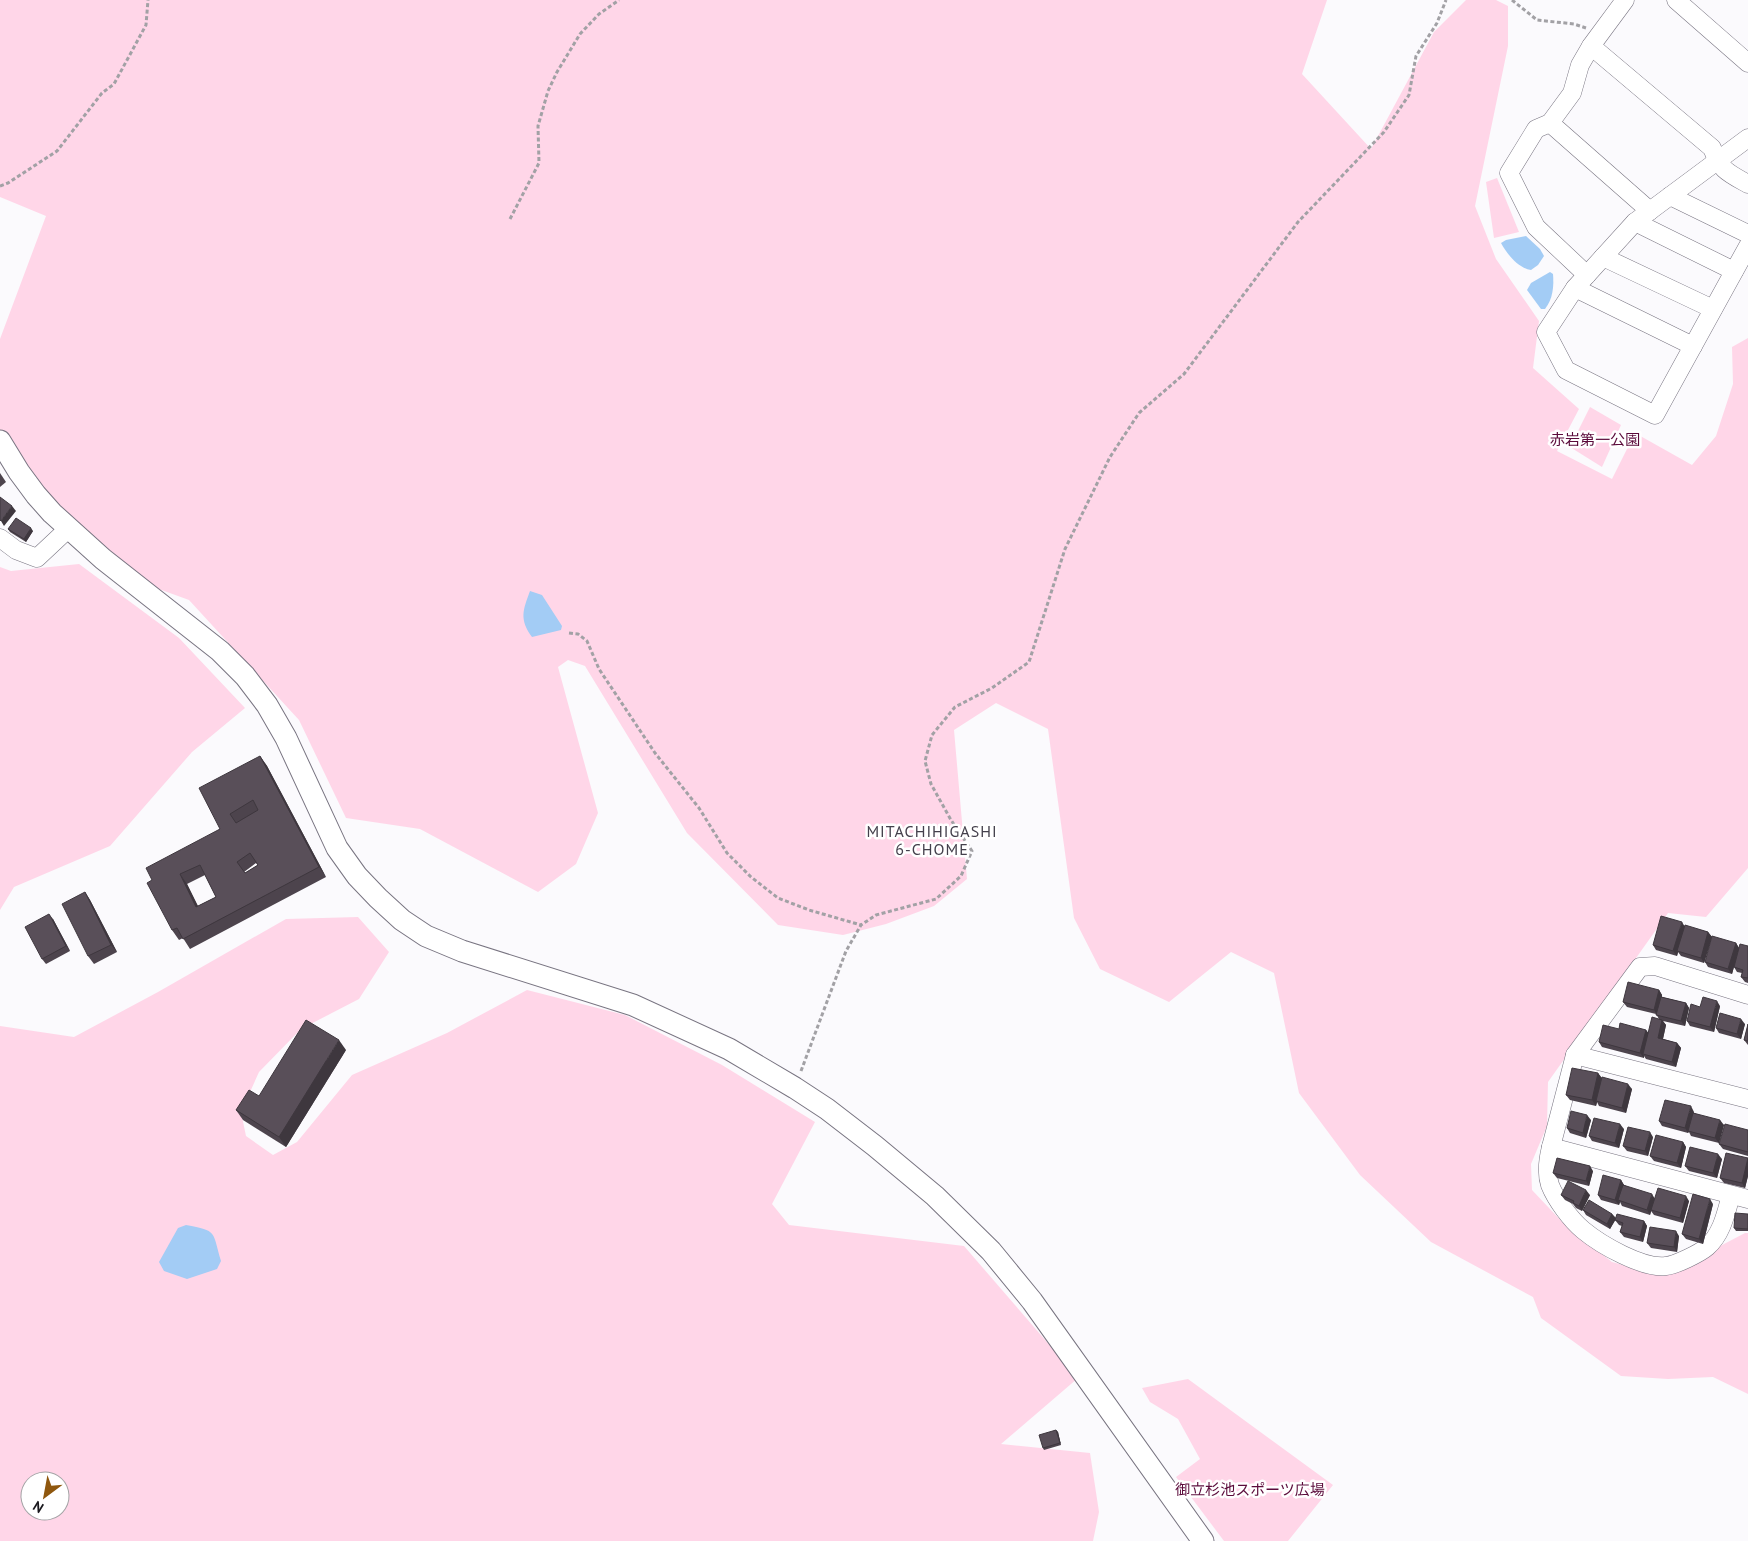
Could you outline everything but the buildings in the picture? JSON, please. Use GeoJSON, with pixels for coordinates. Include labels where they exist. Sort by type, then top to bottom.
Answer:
{"type":"FeatureCollection","features":[{"type":"Feature","properties":{"kind":"street"},"geometry":{"type":"LineString","coordinates":[[1625,0],[1580,65],[1572,93],[1550,123],[1536,129],[1509,174],[1536,227],[1581,282],[1693,346]]}},
{"type":"Feature","properties":{"kind":"street"},"geometry":{"type":"LineString","coordinates":[[1676,0],[1748,63]]}},
{"type":"Feature","properties":{"kind":"street"},"geometry":{"type":"LineString","coordinates":[[1596,40],[1712,148],[1716,161],[1725,172],[1748,184]]}},
{"type":"Feature","properties":{"kind":"street"},"geometry":{"type":"LineString","coordinates":[[1550,123],[1650,211]]}},
{"type":"Feature","properties":{"kind":"street"},"geometry":{"type":"LineString","coordinates":[[1748,138],[1635,222],[1581,282],[1546,332],[1566,370],[1655,414],[1748,246]]}},
{"type":"Feature","properties":{"kind":"street"},"geometry":{"type":"LineString","coordinates":[[1670,196],[1748,234]]}},
{"type":"Feature","properties":{"kind":"street"},"geometry":{"type":"LineString","coordinates":[[1635,222],[1734,271]]}},
{"type":"Feature","properties":{"kind":"street"},"geometry":{"type":"LineString","coordinates":[[1603,257],[1713,309]]}},
{"type":"Feature","properties":{"kind":"street"},"geometry":{"type":"LineString","coordinates":[[0,441],[36,495],[69,528],[103,559],[220,651],[246,676],[267,705],[286,738],[337,848],[357,876],[402,920],[426,936],[462,951],[601,994],[642,1009],[729,1049],[827,1109],[875,1146],[935,1196],[991,1251],[1071,1353],[1203,1541]]}},
{"type":"Feature","properties":{"kind":"street"},"geometry":{"type":"LineString","coordinates":[[0,538],[16,550],[37,558],[69,528]]}},
{"type":"Feature","properties":{"kind":"street"},"geometry":{"type":"LineString","coordinates":[[1551,1147],[1740,1197],[1708,1246],[1688,1258],[1666,1266],[1645,1264],[1620,1254],[1584,1231],[1568,1214],[1550,1184],[1548,1164],[1551,1147],[1575,1055],[1640,967],[1655,966],[1748,995]]}},
{"type":"Feature","properties":{"kind":"street"},"geometry":{"type":"LineString","coordinates":[[1575,1055],[1748,1099]]}},
{"type":"Feature","properties":{"kind":"path"},"geometry":{"type":"LineString","coordinates":[[0,186],[8,183],[57,151],[102,93],[114,84],[146,26],[148,0]]}},
{"type":"Feature","properties":{"kind":"path"},"geometry":{"type":"LineString","coordinates":[[510,219],[539,163],[538,126],[548,91],[556,72],[580,34],[599,14],[619,0]]}},
{"type":"Feature","properties":{"kind":"path"},"geometry":{"type":"LineString","coordinates":[[795,1088],[846,951],[861,925],[876,916],[936,899],[962,876],[972,851],[951,820],[931,784],[925,761],[932,735],[955,707],[992,688],[1029,662],[1065,549],[1110,457],[1139,412],[1184,374],[1298,222],[1384,132],[1409,95],[1416,56],[1436,23],[1446,0]]}},
{"type":"Feature","properties":{"kind":"path"},"geometry":{"type":"LineString","coordinates":[[1512,0],[1537,20],[1574,24],[1596,40]]}},
{"type":"Feature","properties":{"kind":"path"},"geometry":{"type":"LineString","coordinates":[[569,633],[578,634],[587,641],[604,677],[655,753],[699,808],[727,853],[751,877],[778,898],[809,910],[861,925]]}},
{"type":"Feature","properties":{"kind":"green space"},"geometry":{"type":"Polygon","coordinates":[[[0,0],[1327,0],[1302,74],[1371,149],[1434,32],[1466,0],[1496,0],[1508,6],[1508,46],[1475,206],[1496,259],[1539,321],[1533,368],[1579,409],[1557,451],[1612,479],[1635,433],[1692,465],[1716,436],[1733,384],[1732,347],[1748,338],[1748,868],[1706,917],[1668,913],[1548,1082],[1547,1126],[1531,1164],[1532,1190],[1567,1227],[1612,1262],[1663,1276],[1748,1233],[1748,1394],[1713,1377],[1668,1379],[1621,1376],[1541,1318],[1533,1297],[1431,1242],[1360,1175],[1299,1093],[1274,973],[1231,952],[1169,1002],[1100,969],[1074,918],[1048,729],[996,703],[954,730],[967,879],[934,906],[886,924],[843,935],[778,925],[687,833],[585,666],[568,660],[558,667],[598,813],[576,864],[538,892],[420,829],[346,818],[299,720],[189,600],[145,584],[35,486],[0,431],[0,339],[46,216],[0,197],[0,0]]]}},
{"type":"Feature","properties":{"kind":"green space"},"geometry":{"type":"Polygon","coordinates":[[[1497,178],[1519,232],[1494,238],[1486,182],[1497,178]]]}},
{"type":"Feature","properties":{"kind":"green space","name":"赤岩第一公園"},"geometry":{"type":"Polygon","coordinates":[[[1590,407],[1621,425],[1602,467],[1570,447],[1590,407]]]}},
{"type":"Feature","properties":{"kind":"green space"},"geometry":{"type":"Polygon","coordinates":[[[79,564],[179,638],[245,708],[192,752],[110,846],[14,887],[0,910],[0,567],[11,571],[79,564]]]}},
{"type":"Feature","properties":{"kind":"green space"},"geometry":{"type":"Polygon","coordinates":[[[358,917],[389,952],[359,999],[301,1029],[259,1072],[241,1112],[246,1136],[273,1155],[297,1142],[352,1075],[447,1033],[527,990],[625,1015],[722,1065],[815,1122],[772,1204],[789,1225],[964,1246],[1078,1378],[1001,1444],[1090,1453],[1099,1512],[1093,1541],[0,1541],[0,1026],[74,1037],[158,992],[286,919],[358,917]]]}},
{"type":"Feature","properties":{"kind":"green space","name":"御立杉池スポーツ広場"},"geometry":{"type":"Polygon","coordinates":[[[1188,1379],[1333,1485],[1288,1541],[1224,1541],[1176,1477],[1200,1459],[1178,1419],[1150,1402],[1142,1388],[1188,1379]]]}},
{"type":"Feature","properties":{"kind":"water"},"geometry":{"type":"Polygon","coordinates":[[[1526,236],[1540,249],[1544,256],[1538,265],[1531,270],[1517,263],[1501,243],[1506,240],[1526,236]]]}},
{"type":"Feature","properties":{"kind":"water"},"geometry":{"type":"Polygon","coordinates":[[[1550,272],[1553,274],[1551,297],[1545,309],[1541,309],[1527,290],[1531,283],[1550,272]]]}},
{"type":"Feature","properties":{"kind":"water"},"geometry":{"type":"Polygon","coordinates":[[[530,591],[542,595],[562,626],[561,630],[532,637],[524,620],[530,591]]]}},
{"type":"Feature","properties":{"kind":"water"},"geometry":{"type":"Polygon","coordinates":[[[186,1225],[204,1229],[212,1234],[221,1261],[217,1269],[187,1279],[164,1271],[159,1262],[178,1228],[186,1225]]]}},
{"type":"Feature","properties":{"kind":"district","name":"MITACHIHIGASHI 6-CHOME"},"geometry":{"type":"Point","coordinates":[932,840]}}]}
